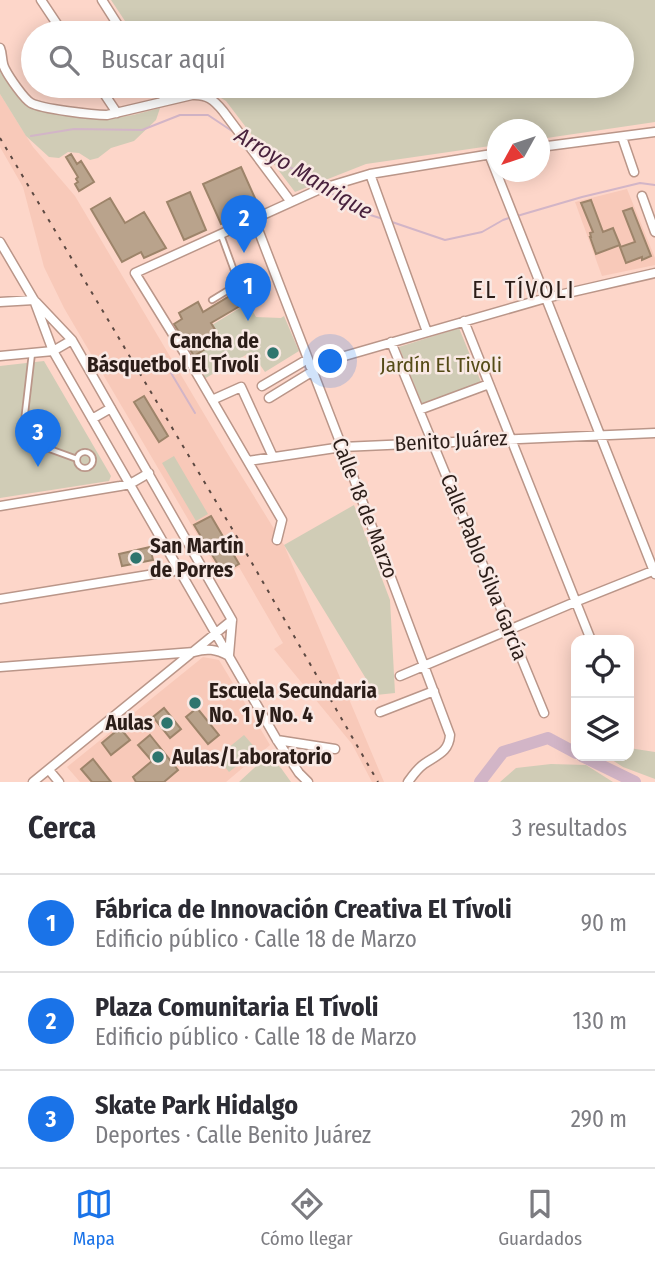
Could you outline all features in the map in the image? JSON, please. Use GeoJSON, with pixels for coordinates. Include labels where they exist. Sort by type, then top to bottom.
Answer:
{"type":"FeatureCollection","features":[{"type":"Feature","properties":{"kind":"street"},"geometry":{"type":"LineString","coordinates":[[41,0],[55,21]]}},
{"type":"Feature","properties":{"kind":"street"},"geometry":{"type":"LineString","coordinates":[[102,0],[115,21]]}},
{"type":"Feature","properties":{"kind":"street"},"geometry":{"type":"LineString","coordinates":[[0,48],[4,67],[21,90]]}},
{"type":"Feature","properties":{"kind":"street"},"geometry":{"type":"LineString","coordinates":[[27,98],[31,103],[95,115],[117,113],[179,98]]}},
{"type":"Feature","properties":{"kind":"street"},"geometry":{"type":"LineString","coordinates":[[107,98],[117,113]]}},
{"type":"Feature","properties":{"kind":"street"},"geometry":{"type":"LineString","coordinates":[[209,98],[223,111],[291,202]]}},
{"type":"Feature","properties":{"kind":"street"},"geometry":{"type":"LineString","coordinates":[[550,146],[655,132]]}},
{"type":"Feature","properties":{"kind":"street"},"geometry":{"type":"LineString","coordinates":[[622,137],[634,172]]}},
{"type":"Feature","properties":{"kind":"street"},"geometry":{"type":"LineString","coordinates":[[277,540],[282,520],[135,273],[323,188],[370,174],[487,154]]}},
{"type":"Feature","properties":{"kind":"street"},"geometry":{"type":"LineString","coordinates":[[370,174],[427,332]]}},
{"type":"Feature","properties":{"kind":"street"},"geometry":{"type":"LineString","coordinates":[[400,676],[575,602],[655,572],[502,182]]}},
{"type":"Feature","properties":{"kind":"street"},"geometry":{"type":"LineString","coordinates":[[642,195],[655,232]]}},
{"type":"Feature","properties":{"kind":"street","name":"Calle 18 de Marzo"},"geometry":{"type":"LineString","coordinates":[[254,219],[450,735],[450,744],[442,754],[417,770],[408,782]]}},
{"type":"Feature","properties":{"kind":"street"},"geometry":{"type":"LineString","coordinates":[[0,242],[34,300],[53,351],[277,740],[308,782]]}},
{"type":"Feature","properties":{"kind":"street"},"geometry":{"type":"LineString","coordinates":[[310,365],[271,396],[265,385],[310,365],[546,298],[655,273]]}},
{"type":"Feature","properties":{"kind":"street"},"geometry":{"type":"LineString","coordinates":[[0,303],[34,300]]}},
{"type":"Feature","properties":{"kind":"street"},"geometry":{"type":"LineString","coordinates":[[34,300],[72,340],[232,620],[229,656]]}},
{"type":"Feature","properties":{"kind":"street"},"geometry":{"type":"LineString","coordinates":[[464,321],[588,635]]}},
{"type":"Feature","properties":{"kind":"street"},"geometry":{"type":"LineString","coordinates":[[0,356],[53,351],[72,340]]}},
{"type":"Feature","properties":{"kind":"street","name":"Calle Pablo Silva García"},"geometry":{"type":"LineString","coordinates":[[391,342],[544,713]]}},
{"type":"Feature","properties":{"kind":"street"},"geometry":{"type":"LineString","coordinates":[[419,410],[489,384]]}},
{"type":"Feature","properties":{"kind":"street"},"geometry":{"type":"LineString","coordinates":[[212,400],[241,387],[273,457]]}},
{"type":"Feature","properties":{"kind":"street"},"geometry":{"type":"LineString","coordinates":[[92,419],[111,408]]}},
{"type":"Feature","properties":{"kind":"street","name":"Benito Juárez"},"geometry":{"type":"LineString","coordinates":[[248,461],[342,447],[655,434]]}},
{"type":"Feature","properties":{"kind":"street"},"geometry":{"type":"LineString","coordinates":[[0,506],[130,484],[149,473]]}},
{"type":"Feature","properties":{"kind":"street"},"geometry":{"type":"LineString","coordinates":[[0,599],[179,570]]}},
{"type":"Feature","properties":{"kind":"street"},"geometry":{"type":"LineString","coordinates":[[33,782],[232,620]]}},
{"type":"Feature","properties":{"kind":"street"},"geometry":{"type":"LineString","coordinates":[[0,667],[213,649],[229,656]]}},
{"type":"Feature","properties":{"kind":"street"},"geometry":{"type":"LineString","coordinates":[[380,712],[433,691]]}},
{"type":"Feature","properties":{"kind":"street"},"geometry":{"type":"LineString","coordinates":[[277,740],[335,749]]}},
{"type":"Feature","properties":{"kind":"street"},"geometry":{"type":"LineString","coordinates":[[49,770],[59,782]]}},
{"type":"Feature","properties":{"kind":"lane"},"geometry":{"type":"LineString","coordinates":[[212,300],[230,289],[236,276],[221,234]]}},
{"type":"Feature","properties":{"kind":"lane"},"geometry":{"type":"LineString","coordinates":[[32,353],[22,439],[77,459]]}},
{"type":"Feature","properties":{"kind":"shaded area"},"geometry":{"type":"Polygon","coordinates":[[[0,94],[33,147],[75,196],[284,545],[384,782],[372,782],[352,744],[274,649],[283,643],[239,567],[222,577],[64,308],[44,267],[23,187],[0,147],[0,94]]]}},
{"type":"Feature","properties":{"kind":"shaded area"},"geometry":{"type":"Polygon","coordinates":[[[627,189],[655,258],[655,265],[602,276],[575,202],[627,189]]]}},
{"type":"Feature","properties":{"kind":"shaded area","name":"Escuela Secundaria No. 1 y No. 4"},"geometry":{"type":"Polygon","coordinates":[[[203,657],[219,660],[270,745],[226,782],[80,782],[67,767],[203,657]]]}},
{"type":"Feature","properties":{"kind":"green space"},"geometry":{"type":"Polygon","coordinates":[[[111,0],[655,0],[655,122],[550,138],[550,119],[487,119],[487,146],[366,164],[295,192],[221,98],[634,98],[634,21],[125,21],[111,0]]]}},
{"type":"Feature","properties":{"kind":"green space"},"geometry":{"type":"Polygon","coordinates":[[[0,69],[18,96],[31,108],[108,119],[160,108],[156,120],[134,141],[111,148],[98,158],[90,160],[79,153],[68,152],[59,158],[49,157],[26,136],[0,94],[0,69]]]}},
{"type":"Feature","properties":{"kind":"green space"},"geometry":{"type":"Polygon","coordinates":[[[248,303],[256,317],[284,316],[299,351],[265,372],[251,352],[204,379],[191,357],[221,339],[212,325],[248,303]]]}},
{"type":"Feature","properties":{"kind":"green space","name":"Jardín El Tivoli"},"geometry":{"type":"Polygon","coordinates":[[[459,328],[481,382],[422,404],[399,347],[459,328]]]}},
{"type":"Feature","properties":{"kind":"green space"},"geometry":{"type":"Polygon","coordinates":[[[44,361],[111,476],[109,481],[0,498],[0,366],[44,361]]]}},
{"type":"Feature","properties":{"kind":"green space"},"geometry":{"type":"Polygon","coordinates":[[[174,456],[208,514],[196,521],[162,463],[174,456]]]}},
{"type":"Feature","properties":{"kind":"green space"},"geometry":{"type":"Polygon","coordinates":[[[354,505],[390,600],[395,693],[376,695],[284,545],[354,505]]]}},
{"type":"Feature","properties":{"kind":"green space"},"geometry":{"type":"Polygon","coordinates":[[[244,735],[257,750],[229,772],[217,757],[244,735]]]}},
{"type":"Feature","properties":{"kind":"green space"},"geometry":{"type":"Polygon","coordinates":[[[634,749],[655,752],[655,779],[614,761],[634,761],[634,749]]]}},
{"type":"Feature","properties":{"kind":"green space"},"geometry":{"type":"Polygon","coordinates":[[[268,755],[291,782],[239,782],[268,755]]]}},
{"type":"Feature","properties":{"kind":"green space"},"geometry":{"type":"Polygon","coordinates":[[[551,764],[586,765],[613,782],[500,782],[516,768],[551,764]]]}},
{"type":"Feature","properties":{"kind":"building"},"geometry":{"type":"Polygon","coordinates":[[[71,154],[77,164],[81,161],[94,182],[79,191],[75,184],[78,177],[66,157],[71,154]]]}},
{"type":"Feature","properties":{"kind":"building"},"geometry":{"type":"Polygon","coordinates":[[[241,167],[259,207],[221,224],[203,184],[241,167]]]}},
{"type":"Feature","properties":{"kind":"building"},"geometry":{"type":"Polygon","coordinates":[[[190,192],[206,230],[184,240],[167,202],[190,192]]]}},
{"type":"Feature","properties":{"kind":"building"},"geometry":{"type":"Polygon","coordinates":[[[110,198],[125,223],[144,212],[166,248],[144,258],[141,252],[122,262],[91,209],[110,198]]]}},
{"type":"Feature","properties":{"kind":"building"},"geometry":{"type":"Polygon","coordinates":[[[591,200],[603,232],[613,228],[620,245],[596,254],[590,237],[593,232],[581,203],[591,200]]]}},
{"type":"Feature","properties":{"kind":"building"},"geometry":{"type":"Polygon","coordinates":[[[632,208],[651,256],[626,263],[620,247],[635,242],[623,211],[632,208]]]}},
{"type":"Feature","properties":{"kind":"building"},"geometry":{"type":"Polygon","coordinates":[[[233,294],[240,306],[211,323],[221,339],[194,356],[174,324],[182,319],[179,313],[198,302],[203,312],[233,294]]]}},
{"type":"Feature","properties":{"kind":"building"},"geometry":{"type":"Polygon","coordinates":[[[144,396],[168,436],[159,442],[134,402],[144,396]]]}},
{"type":"Feature","properties":{"kind":"building"},"geometry":{"type":"Polygon","coordinates":[[[211,516],[239,564],[223,573],[194,525],[211,516]]]}},
{"type":"Feature","properties":{"kind":"building","name":"San Martín de Porres"},"geometry":{"type":"Polygon","coordinates":[[[150,547],[153,560],[122,566],[119,554],[150,547]]]}},
{"type":"Feature","properties":{"kind":"building","name":"Aulas"},"geometry":{"type":"Polygon","coordinates":[[[164,708],[181,729],[170,738],[153,717],[164,708]]]}},
{"type":"Feature","properties":{"kind":"building"},"geometry":{"type":"Polygon","coordinates":[[[197,708],[219,735],[208,744],[186,717],[197,708]]]}},
{"type":"Feature","properties":{"kind":"building"},"geometry":{"type":"Polygon","coordinates":[[[120,728],[130,740],[111,755],[102,743],[120,728]]]}},
{"type":"Feature","properties":{"kind":"building","name":"Aulas/Laboratorio"},"geometry":{"type":"Polygon","coordinates":[[[150,735],[178,770],[164,782],[136,782],[133,777],[152,761],[138,745],[150,735]]]}},
{"type":"Feature","properties":{"kind":"building"},"geometry":{"type":"Polygon","coordinates":[[[93,759],[111,782],[92,782],[81,769],[93,759]]]}},
{"type":"Feature","properties":{"kind":"waterway","name":"Arroyo Manrique"},"geometry":{"type":"LineString","coordinates":[[31,136],[74,129],[142,130],[180,115],[208,115],[235,133]]}},
{"type":"Feature","properties":{"kind":"waterway","name":"Arroyo Manrique"},"geometry":{"type":"LineString","coordinates":[[252,143],[318,185]]}},
{"type":"Feature","properties":{"kind":"waterway","name":"Arroyo Manrique"},"geometry":{"type":"LineString","coordinates":[[517,216],[640,183],[655,185]]}},
{"type":"Feature","properties":{"kind":"waterway","name":"Arroyo Manrique"},"geometry":{"type":"LineString","coordinates":[[326,190],[364,213],[383,219]]}},
{"type":"Feature","properties":{"kind":"waterway","name":"Arroyo Manrique"},"geometry":{"type":"LineString","coordinates":[[392,222],[445,240],[482,232],[512,217]]}},
{"type":"Feature","properties":{"kind":"waterway"},"geometry":{"type":"LineString","coordinates":[[171,373],[195,413]]}},
{"type":"Feature","properties":{"kind":"waterway"},"geometry":{"type":"LineString","coordinates":[[480,782],[503,752],[548,738],[571,750]]}},
{"type":"Feature","properties":{"kind":"waterway"},"geometry":{"type":"LineString","coordinates":[[592,761],[635,782]]}},
{"type":"Feature","properties":{"kind":"railway"},"geometry":{"type":"LineString","coordinates":[[0,138],[237,537],[378,782]]}},
{"type":"Feature","properties":{"kind":"place","name":"Plaza Comunitaria El Tívoli"},"geometry":{"type":"Point","coordinates":[244,253]}},
{"type":"Feature","properties":{"kind":"place","name":"Fábrica de Innovación Creativa El Tívoli"},"geometry":{"type":"Point","coordinates":[248,321]}},
{"type":"Feature","properties":{"kind":"place","name":"Cancha de Básquetbol El Tívoli"},"geometry":{"type":"Point","coordinates":[273,353]}},
{"type":"Feature","properties":{"kind":"place","name":"Skate Park Hidalgo"},"geometry":{"type":"Point","coordinates":[38,467]}},
{"type":"Feature","properties":{"kind":"place","name":"San Martín de Porres"},"geometry":{"type":"Point","coordinates":[136,558]}},
{"type":"Feature","properties":{"kind":"place","name":"Escuela Secundaria No. 1 y No. 4"},"geometry":{"type":"Point","coordinates":[195,703]}},
{"type":"Feature","properties":{"kind":"place","name":"Aulas"},"geometry":{"type":"Point","coordinates":[167,723]}},
{"type":"Feature","properties":{"kind":"place","name":"Aulas/Laboratorio"},"geometry":{"type":"Point","coordinates":[158,757]}},
{"type":"Feature","properties":{"kind":"district","name":"EL TÍVOLI"},"geometry":{"type":"Point","coordinates":[524,290]}}]}
